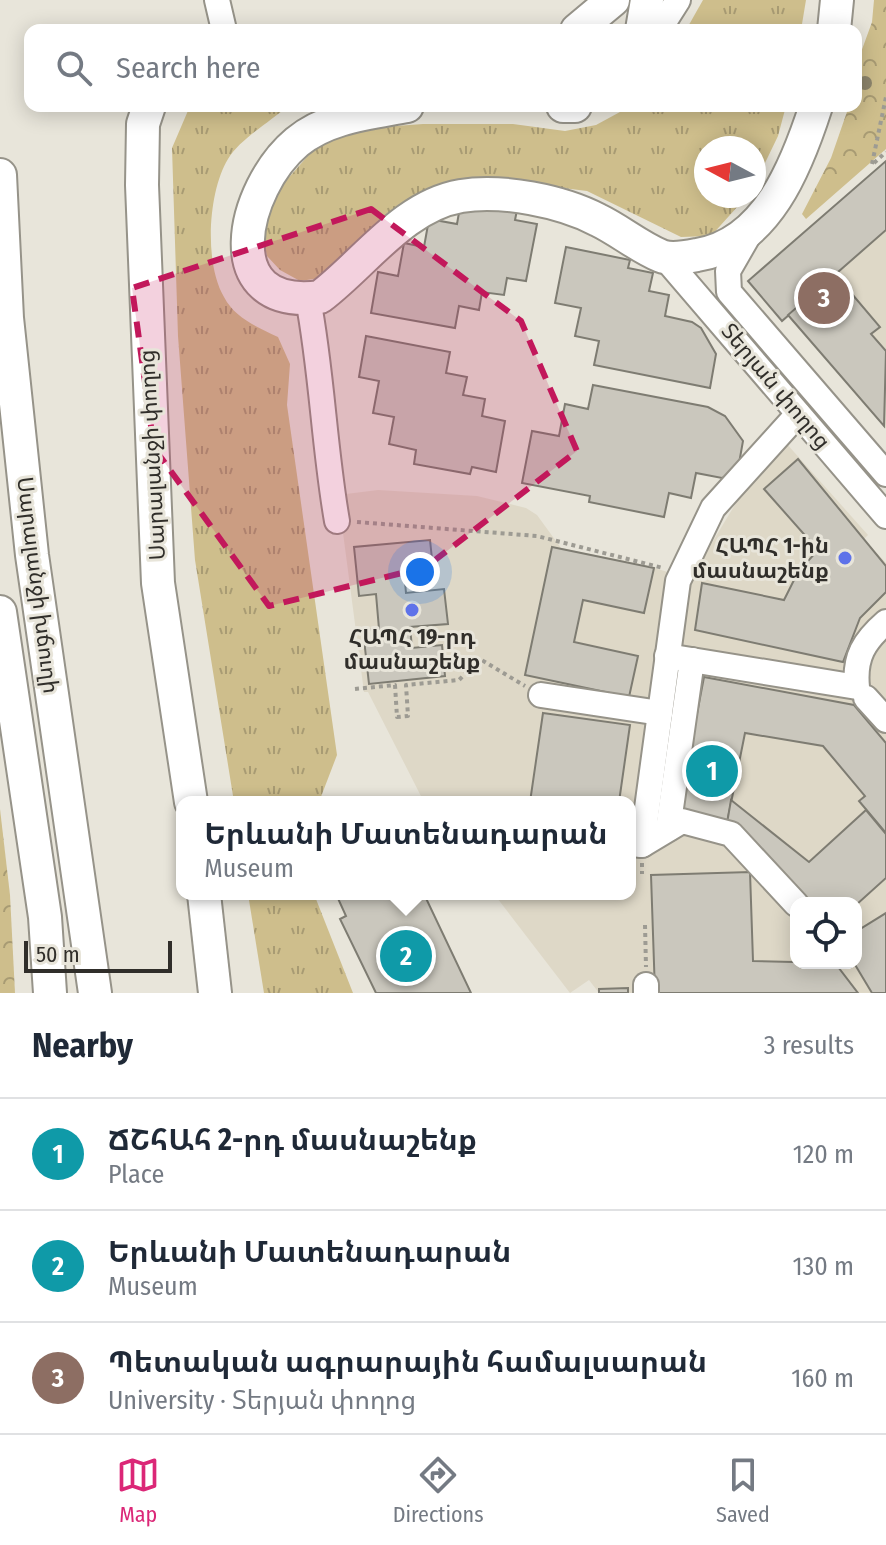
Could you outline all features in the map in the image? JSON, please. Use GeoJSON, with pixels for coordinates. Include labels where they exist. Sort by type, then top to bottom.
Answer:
{"type":"FeatureCollection","features":[{"type":"Feature","properties":{"kind":"main road"},"geometry":{"type":"LineString","coordinates":[[584,24],[613,0]]}},
{"type":"Feature","properties":{"kind":"main road"},"geometry":{"type":"LineString","coordinates":[[643,24],[647,0]]}},
{"type":"Feature","properties":{"kind":"main road"},"geometry":{"type":"LineString","coordinates":[[835,24],[837,0]]}},
{"type":"Feature","properties":{"kind":"main road","name":"Սարալանջի փողոց"},"geometry":{"type":"LineString","coordinates":[[147,112],[143,124],[142,185],[158,583],[190,796]]}},
{"type":"Feature","properties":{"kind":"main road"},"geometry":{"type":"LineString","coordinates":[[373,112],[350,116],[298,141],[264,181],[247,230],[248,262],[261,283],[281,296],[320,297],[351,274],[418,211],[457,196],[488,192],[514,195],[595,218],[664,257],[708,253],[752,229],[784,185],[814,112]]}},
{"type":"Feature","properties":{"kind":"main road","name":"Սարալանջի խճուղի"},"geometry":{"type":"LineString","coordinates":[[0,175],[7,318],[32,555],[95,993]]}},
{"type":"Feature","properties":{"kind":"main road","name":"Սարալանջի խճուղի"},"geometry":{"type":"LineString","coordinates":[[0,612],[45,917],[50,993]]}},
{"type":"Feature","properties":{"kind":"main road"},"geometry":{"type":"LineString","coordinates":[[205,900],[215,993]]}},
{"type":"Feature","properties":{"kind":"street"},"geometry":{"type":"LineString","coordinates":[[217,0],[223,24]]}},
{"type":"Feature","properties":{"kind":"street"},"geometry":{"type":"LineString","coordinates":[[663,24],[678,0]]}},
{"type":"Feature","properties":{"kind":"street","name":"Տերյան փողոց"},"geometry":{"type":"LineString","coordinates":[[752,229],[728,271],[729,292],[886,474]]}},
{"type":"Feature","properties":{"kind":"street","name":"Տերյան փողոց"},"geometry":{"type":"LineString","coordinates":[[664,257],[886,516]]}},
{"type":"Feature","properties":{"kind":"street"},"geometry":{"type":"LineString","coordinates":[[308,299],[319,357],[325,454],[337,521]]}},
{"type":"Feature","properties":{"kind":"street"},"geometry":{"type":"LineString","coordinates":[[636,844],[681,573],[713,508],[798,414]]}},
{"type":"Feature","properties":{"kind":"street"},"geometry":{"type":"LineString","coordinates":[[667,656],[857,687],[854,663],[869,637],[886,622]]}},
{"type":"Feature","properties":{"kind":"street"},"geometry":{"type":"LineString","coordinates":[[668,829],[692,660]]}},
{"type":"Feature","properties":{"kind":"street"},"geometry":{"type":"LineString","coordinates":[[541,695],[660,713]]}},
{"type":"Feature","properties":{"kind":"street"},"geometry":{"type":"LineString","coordinates":[[866,698],[886,720]]}},
{"type":"Feature","properties":{"kind":"street"},"geometry":{"type":"LineString","coordinates":[[636,844],[682,821],[731,834],[790,898]]}},
{"type":"Feature","properties":{"kind":"path"},"geometry":{"type":"LineString","coordinates":[[886,97],[872,164],[886,152]]}},
{"type":"Feature","properties":{"kind":"path"},"geometry":{"type":"LineString","coordinates":[[337,521],[537,536],[681,573]]}},
{"type":"Feature","properties":{"kind":"path"},"geometry":{"type":"LineString","coordinates":[[355,689],[395,685],[397,717],[408,716],[406,685],[459,680],[480,659],[541,695]]}},
{"type":"Feature","properties":{"kind":"path"},"geometry":{"type":"LineString","coordinates":[[645,925],[646,989]]}},
{"type":"Feature","properties":{"kind":"highlighted area"},"geometry":{"type":"Polygon","coordinates":[[[371,209],[521,321],[577,451],[426,567],[269,606],[154,448],[132,288],[371,209]]]}},
{"type":"Feature","properties":{"kind":"shaded area"},"geometry":{"type":"Polygon","coordinates":[[[886,161],[886,429],[788,316],[782,321],[748,281],[886,161]]]}},
{"type":"Feature","properties":{"kind":"shaded area"},"geometry":{"type":"Polygon","coordinates":[[[786,443],[868,535],[864,539],[886,563],[886,993],[599,993],[589,980],[570,993],[499,900],[636,900],[636,796],[421,796],[368,692],[364,692],[338,495],[378,490],[477,496],[526,508],[537,515],[561,548],[645,565],[690,579],[753,475],[786,443]]]}},
{"type":"Feature","properties":{"kind":"green space"},"geometry":{"type":"Polygon","coordinates":[[[703,0],[806,0],[802,24],[689,24],[703,0]]]}},
{"type":"Feature","properties":{"kind":"green space"},"geometry":{"type":"Polygon","coordinates":[[[874,0],[886,0],[886,149],[806,219],[802,214],[831,158],[847,112],[862,112],[862,50],[872,22],[874,0]]]}},
{"type":"Feature","properties":{"kind":"green space"},"geometry":{"type":"Polygon","coordinates":[[[187,112],[280,112],[228,159],[216,190],[211,247],[213,266],[224,297],[234,311],[247,321],[278,337],[290,364],[287,405],[337,755],[321,796],[233,796],[195,560],[178,336],[172,148],[187,112]]]}},
{"type":"Feature","properties":{"kind":"green space"},"geometry":{"type":"Polygon","coordinates":[[[620,112],[784,112],[778,136],[766,161],[766,136],[694,136],[694,208],[736,208],[711,236],[681,237],[587,191],[497,180],[391,215],[365,235],[327,277],[300,281],[280,270],[267,256],[262,234],[277,191],[320,142],[382,127],[423,124],[513,124],[565,131],[596,125],[620,112]]]}},
{"type":"Feature","properties":{"kind":"green space"},"geometry":{"type":"Polygon","coordinates":[[[0,809],[10,895],[15,993],[0,993],[0,809]]]}},
{"type":"Feature","properties":{"kind":"green space"},"geometry":{"type":"Polygon","coordinates":[[[249,900],[316,900],[353,993],[264,993],[249,900]]]}},
{"type":"Feature","properties":{"kind":"building"},"geometry":{"type":"Polygon","coordinates":[[[886,161],[886,230],[782,321],[748,281],[886,161]]]}},
{"type":"Feature","properties":{"kind":"building"},"geometry":{"type":"Polygon","coordinates":[[[461,201],[517,210],[515,220],[537,224],[526,281],[507,278],[504,295],[482,292],[479,310],[459,306],[455,328],[371,313],[378,272],[398,276],[404,243],[424,247],[429,219],[457,224],[461,201]]]}},
{"type":"Feature","properties":{"kind":"building"},"geometry":{"type":"Polygon","coordinates":[[[566,247],[630,260],[628,268],[653,273],[649,291],[669,295],[665,316],[692,322],[701,328],[716,354],[710,388],[594,365],[599,341],[575,336],[581,308],[555,303],[566,247]]]}},
{"type":"Feature","properties":{"kind":"building"},"geometry":{"type":"Polygon","coordinates":[[[835,274],[880,327],[871,334],[886,351],[884,426],[788,315],[835,274]]]}},
{"type":"Feature","properties":{"kind":"building"},"geometry":{"type":"Polygon","coordinates":[[[366,336],[450,352],[446,373],[467,377],[463,395],[485,399],[482,416],[505,421],[496,472],[472,467],[470,474],[414,464],[416,450],[389,444],[394,417],[373,413],[379,381],[359,377],[366,336]]]}},
{"type":"Feature","properties":{"kind":"building"},"geometry":{"type":"Polygon","coordinates":[[[593,385],[708,407],[725,416],[743,441],[738,469],[722,478],[696,473],[691,498],[669,493],[664,517],[589,502],[590,496],[522,483],[532,431],[559,436],[565,404],[588,409],[593,385]]]}},
{"type":"Feature","properties":{"kind":"building","name":"ՀԱՊՀ 1-ին մասնաշենք"},"geometry":{"type":"Polygon","coordinates":[[[798,459],[886,566],[886,592],[860,618],[843,662],[695,630],[702,583],[784,600],[798,572],[818,550],[764,489],[798,459]]]}},
{"type":"Feature","properties":{"kind":"building","name":"ՀԱՊՀ 19-րդ մասնաշենք"},"geometry":{"type":"Polygon","coordinates":[[[430,540],[433,568],[404,571],[406,593],[444,589],[448,624],[410,627],[412,648],[442,645],[445,676],[369,684],[363,630],[379,629],[376,594],[359,596],[354,547],[430,540]]]}},
{"type":"Feature","properties":{"kind":"building"},"geometry":{"type":"Polygon","coordinates":[[[552,547],[654,568],[644,613],[583,600],[574,642],[638,656],[629,697],[525,675],[552,547]]]}},
{"type":"Feature","properties":{"kind":"building"},"geometry":{"type":"Polygon","coordinates":[[[704,677],[854,705],[886,743],[886,833],[859,801],[865,796],[823,746],[745,733],[727,823],[678,813],[704,677]]]}},
{"type":"Feature","properties":{"kind":"building"},"geometry":{"type":"Polygon","coordinates":[[[543,713],[630,725],[620,796],[531,796],[543,713]]]}},
{"type":"Feature","properties":{"kind":"building"},"geometry":{"type":"Polygon","coordinates":[[[731,800],[809,862],[866,810],[886,834],[886,878],[862,900],[862,897],[806,897],[727,823],[731,800]]]}},
{"type":"Feature","properties":{"kind":"building"},"geometry":{"type":"Polygon","coordinates":[[[750,872],[753,961],[790,962],[790,969],[840,969],[858,993],[655,993],[651,875],[750,872]]]}},
{"type":"Feature","properties":{"kind":"building"},"geometry":{"type":"Polygon","coordinates":[[[339,900],[427,900],[471,993],[376,993],[340,919],[346,916],[339,900]]]}},
{"type":"Feature","properties":{"kind":"building"},"geometry":{"type":"Polygon","coordinates":[[[886,913],[886,993],[872,993],[858,969],[862,969],[862,928],[886,913]]]}},
{"type":"Feature","properties":{"kind":"building"},"geometry":{"type":"Polygon","coordinates":[[[628,988],[628,993],[599,993],[599,989],[628,988]]]}},
{"type":"Feature","properties":{"kind":"place","name":"Պետական ագրարային համալսարան"},"geometry":{"type":"Point","coordinates":[824,298]}},
{"type":"Feature","properties":{"kind":"place","name":"ՀԱՊՀ 1-ին մասնաշենք"},"geometry":{"type":"Point","coordinates":[845,558]}},
{"type":"Feature","properties":{"kind":"place","name":"ՀԱՊՀ 19-րդ մասնաշենք"},"geometry":{"type":"Point","coordinates":[412,610]}},
{"type":"Feature","properties":{"kind":"place","name":"ՃՇհԱհ 2-րդ մասնաշենք"},"geometry":{"type":"Point","coordinates":[712,771]}},
{"type":"Feature","properties":{"kind":"place","name":"Երևանի Մատենադարան"},"geometry":{"type":"Point","coordinates":[406,956]}}]}
